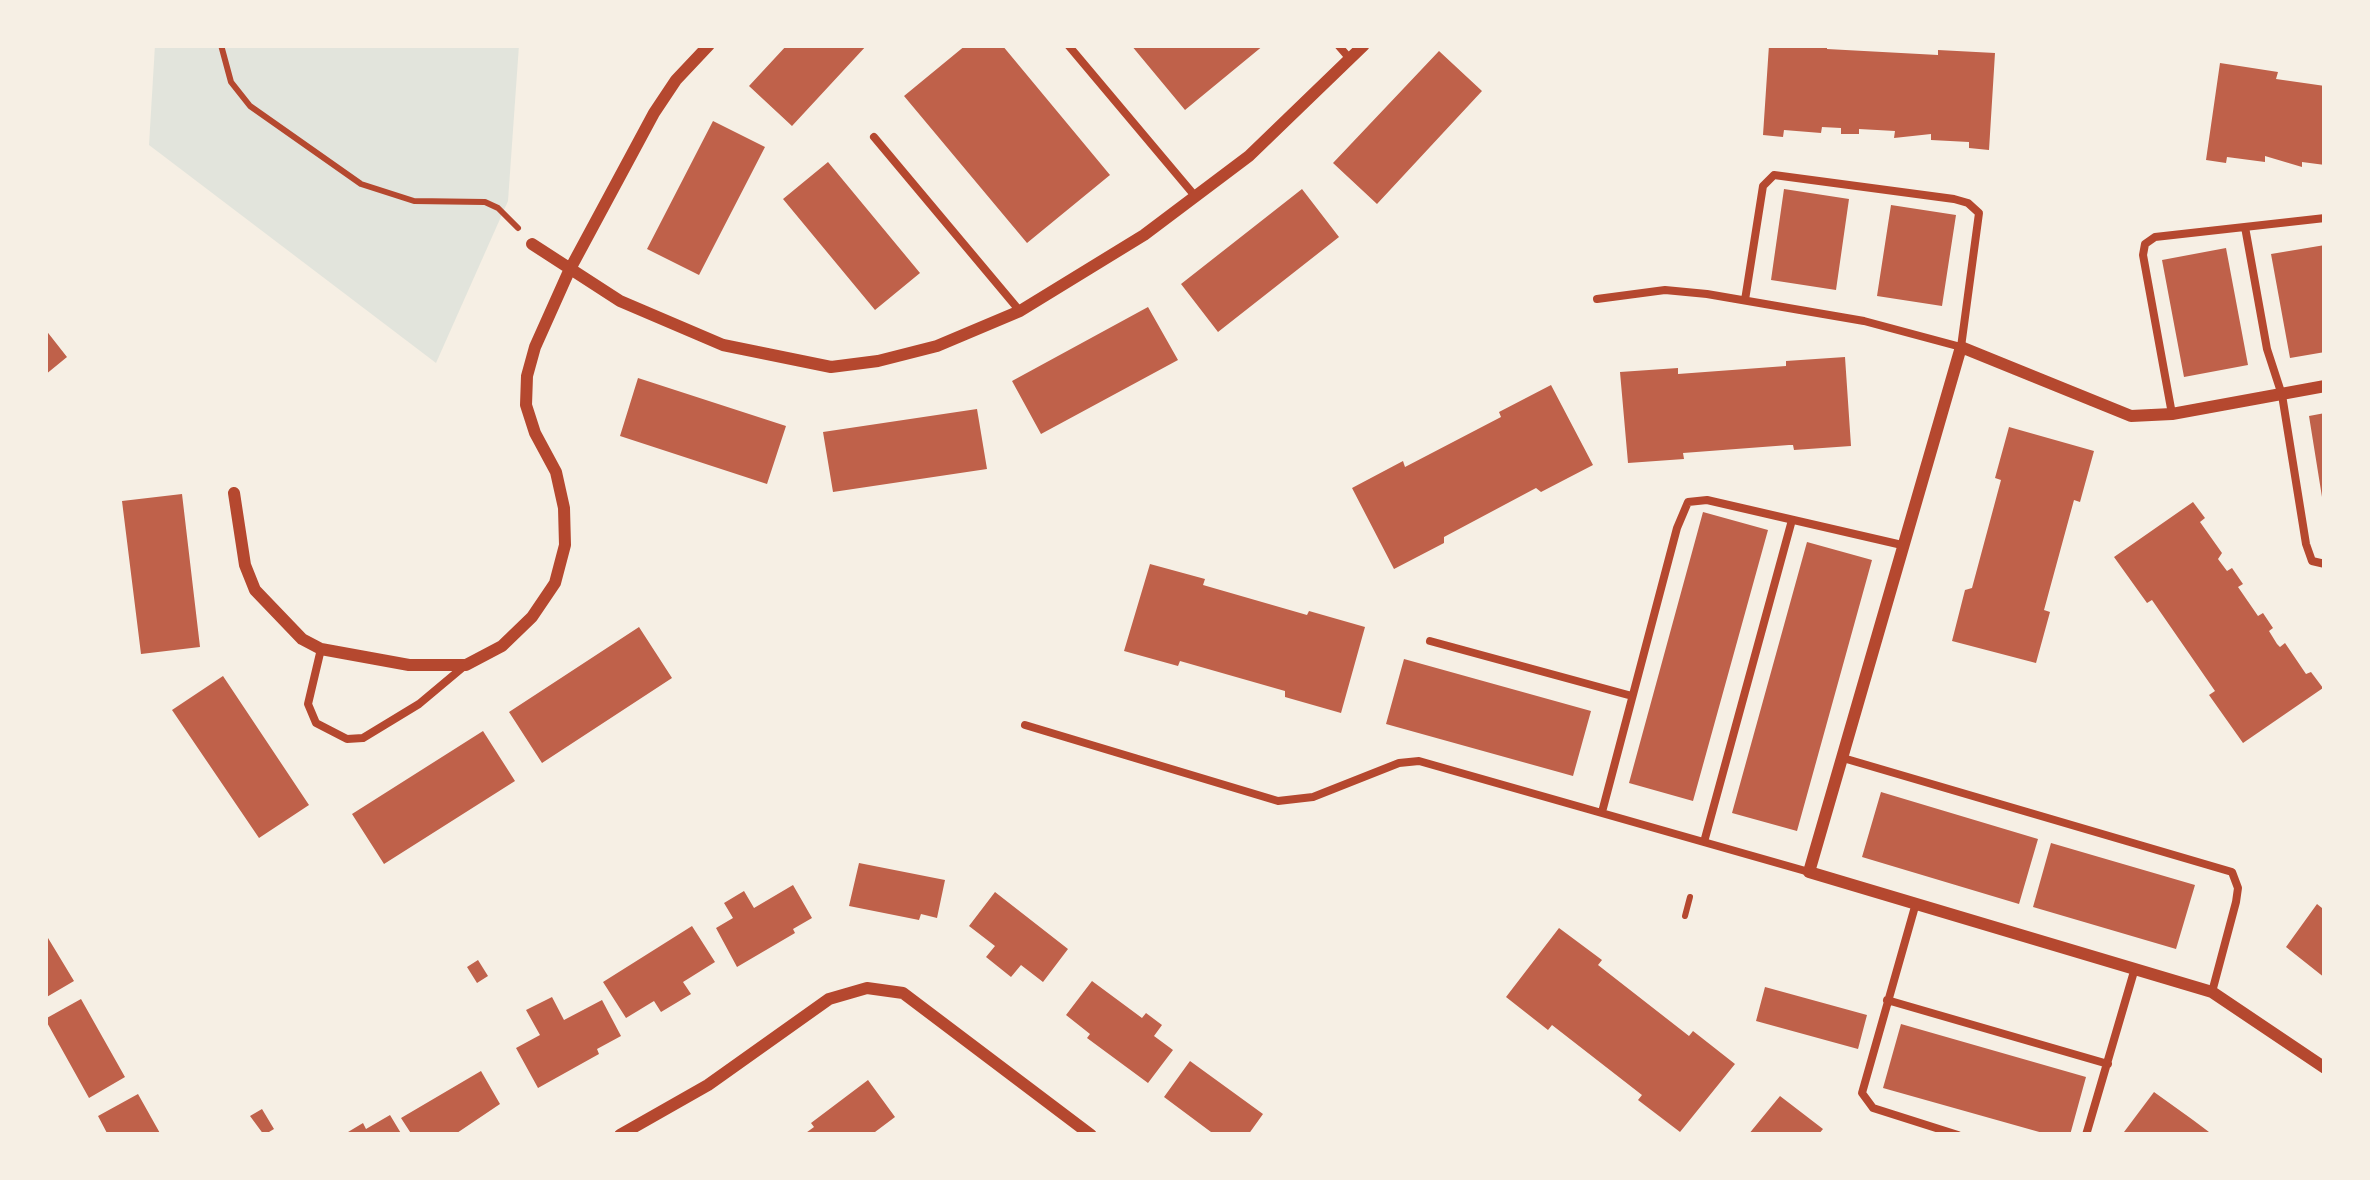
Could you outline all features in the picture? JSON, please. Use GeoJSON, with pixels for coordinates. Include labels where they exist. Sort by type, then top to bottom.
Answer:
{"type":"FeatureCollection","features":[{"type":"Feature","properties":{"kind":"street"},"geometry":{"type":"LineString","coordinates":[[235,493],[244,565],[256,590],[287,626],[321,649],[409,665],[466,665],[502,646],[532,617],[555,584],[566,544],[556,472],[526,405],[535,346],[569,272],[655,113],[676,80],[709,45]]}},
{"type":"Feature","properties":{"kind":"street"},"geometry":{"type":"LineString","coordinates":[[532,244],[620,301],[722,345],[832,367],[937,346],[1020,311],[1144,235],[1249,156],[1364,45]]}},
{"type":"Feature","properties":{"kind":"street"},"geometry":{"type":"LineString","coordinates":[[2325,386],[2145,417],[2115,412],[1961,347],[1809,872],[2212,992],[2325,1068]]}},
{"type":"Feature","properties":{"kind":"street"},"geometry":{"type":"LineString","coordinates":[[620,1135],[708,1085],[829,999],[867,988],[903,993],[1091,1135]]}},
{"type":"Feature","properties":{"kind":"lane"},"geometry":{"type":"LineString","coordinates":[[1068,45],[1196,197]]}},
{"type":"Feature","properties":{"kind":"lane"},"geometry":{"type":"LineString","coordinates":[[1338,45],[1351,60]]}},
{"type":"Feature","properties":{"kind":"lane"},"geometry":{"type":"LineString","coordinates":[[874,137],[1020,311]]}},
{"type":"Feature","properties":{"kind":"lane"},"geometry":{"type":"LineString","coordinates":[[1598,299],[1665,290],[1745,300],[1884,325],[1961,347],[1979,213],[1954,199],[1781,175],[1768,178],[1762,186],[1745,300]]}},
{"type":"Feature","properties":{"kind":"lane"},"geometry":{"type":"LineString","coordinates":[[2172,414],[2143,249],[2155,237],[2325,218]]}},
{"type":"Feature","properties":{"kind":"lane"},"geometry":{"type":"LineString","coordinates":[[2245,227],[2267,349],[2282,394],[2306,544],[2312,561],[2325,564]]}},
{"type":"Feature","properties":{"kind":"lane"},"geometry":{"type":"LineString","coordinates":[[1602,812],[1677,528],[1688,502],[1706,500],[1902,545]]}},
{"type":"Feature","properties":{"kind":"lane"},"geometry":{"type":"LineString","coordinates":[[1703,842],[1792,520]]}},
{"type":"Feature","properties":{"kind":"lane"},"geometry":{"type":"LineString","coordinates":[[1430,641],[1633,696]]}},
{"type":"Feature","properties":{"kind":"lane"},"geometry":{"type":"LineString","coordinates":[[321,649],[308,704],[316,723],[347,739],[364,738],[419,704],[466,665]]}},
{"type":"Feature","properties":{"kind":"lane"},"geometry":{"type":"LineString","coordinates":[[1025,725],[1278,801],[1313,797],[1399,763],[1419,760],[1809,872]]}},
{"type":"Feature","properties":{"kind":"lane"},"geometry":{"type":"LineString","coordinates":[[1842,758],[2232,872],[2238,888],[2236,902],[2212,992]]}},
{"type":"Feature","properties":{"kind":"lane"},"geometry":{"type":"LineString","coordinates":[[1916,903],[1862,1083],[1864,1099],[1873,1108],[1958,1135]]}},
{"type":"Feature","properties":{"kind":"lane"},"geometry":{"type":"LineString","coordinates":[[2086,1135],[2136,967]]}},
{"type":"Feature","properties":{"kind":"lane"},"geometry":{"type":"LineString","coordinates":[[1887,1000],[2108,1064]]}},
{"type":"Feature","properties":{"kind":"path"},"geometry":{"type":"LineString","coordinates":[[221,45],[231,82],[250,106],[361,184],[414,201],[484,202],[508,217],[532,244]]}},
{"type":"Feature","properties":{"kind":"path"},"geometry":{"type":"LineString","coordinates":[[1685,916],[1690,897]]}},
{"type":"Feature","properties":{"kind":"shaded area"},"geometry":{"type":"Polygon","coordinates":[[[155,45],[519,45],[508,201],[436,363],[149,145],[155,45]]]}},
{"type":"Feature","properties":{"kind":"building"},"geometry":{"type":"Polygon","coordinates":[[[787,45],[867,45],[792,126],[749,86],[787,45]]]}},
{"type":"Feature","properties":{"kind":"building"},"geometry":{"type":"Polygon","coordinates":[[[966,45],[1002,45],[1110,175],[1027,243],[904,96],[966,45]]]}},
{"type":"Feature","properties":{"kind":"building"},"geometry":{"type":"Polygon","coordinates":[[[1131,45],[1264,45],[1185,110],[1131,45]]]}},
{"type":"Feature","properties":{"kind":"building"},"geometry":{"type":"Polygon","coordinates":[[[1769,45],[1938,55],[1938,50],[1995,53],[1989,150],[1969,148],[1969,142],[1931,140],[1931,134],[1894,138],[1895,131],[1859,129],[1859,134],[1841,134],[1841,128],[1822,127],[1821,133],[1784,130],[1783,137],[1763,135],[1769,45]]]}},
{"type":"Feature","properties":{"kind":"building"},"geometry":{"type":"Polygon","coordinates":[[[1439,51],[1482,91],[1377,204],[1333,163],[1439,51]]]}},
{"type":"Feature","properties":{"kind":"building"},"geometry":{"type":"Polygon","coordinates":[[[2220,63],[2278,72],[2276,79],[2325,86],[2325,165],[2302,162],[2302,167],[2265,156],[2265,162],[2227,157],[2226,163],[2206,160],[2220,63]]]}},
{"type":"Feature","properties":{"kind":"building"},"geometry":{"type":"Polygon","coordinates":[[[713,121],[765,147],[699,275],[647,249],[713,121]]]}},
{"type":"Feature","properties":{"kind":"building"},"geometry":{"type":"Polygon","coordinates":[[[828,162],[920,273],[875,310],[783,199],[828,162]]]}},
{"type":"Feature","properties":{"kind":"building"},"geometry":{"type":"Polygon","coordinates":[[[1302,189],[1339,237],[1218,332],[1181,284],[1302,189]]]}},
{"type":"Feature","properties":{"kind":"building"},"geometry":{"type":"Polygon","coordinates":[[[1784,189],[1849,199],[1836,290],[1771,280],[1784,189]]]}},
{"type":"Feature","properties":{"kind":"building"},"geometry":{"type":"Polygon","coordinates":[[[1891,205],[1956,215],[1942,306],[1877,296],[1891,205]]]}},
{"type":"Feature","properties":{"kind":"building"},"geometry":{"type":"Polygon","coordinates":[[[2325,245],[2325,352],[2290,358],[2271,254],[2325,245]]]}},
{"type":"Feature","properties":{"kind":"building"},"geometry":{"type":"Polygon","coordinates":[[[2226,248],[2248,365],[2184,377],[2162,260],[2226,248]]]}},
{"type":"Feature","properties":{"kind":"building"},"geometry":{"type":"Polygon","coordinates":[[[1148,307],[1178,360],[1041,434],[1012,381],[1148,307]]]}},
{"type":"Feature","properties":{"kind":"building"},"geometry":{"type":"Polygon","coordinates":[[[45,329],[67,357],[45,375],[45,329]]]}},
{"type":"Feature","properties":{"kind":"building"},"geometry":{"type":"Polygon","coordinates":[[[1845,357],[1851,446],[1683,453],[1684,459],[1628,463],[1620,372],[1678,368],[1678,374],[1845,357]]]}},
{"type":"Feature","properties":{"kind":"building"},"geometry":{"type":"Polygon","coordinates":[[[638,378],[786,426],[767,484],[620,436],[638,378]]]}},
{"type":"Feature","properties":{"kind":"building"},"geometry":{"type":"Polygon","coordinates":[[[1551,385],[1593,465],[1541,492],[1536,488],[1394,569],[1352,488],[1403,461],[1405,467],[1551,385]]]}},
{"type":"Feature","properties":{"kind":"building"},"geometry":{"type":"Polygon","coordinates":[[[977,409],[987,469],[833,492],[823,432],[977,409]]]}},
{"type":"Feature","properties":{"kind":"building"},"geometry":{"type":"Polygon","coordinates":[[[2325,413],[2325,497],[2322,497],[2309,416],[2325,413]]]}},
{"type":"Feature","properties":{"kind":"building"},"geometry":{"type":"Polygon","coordinates":[[[2009,427],[2094,451],[2080,502],[2074,500],[2044,610],[2050,612],[2036,663],[1952,641],[1965,590],[1972,588],[2001,480],[1995,478],[2009,427]]]}},
{"type":"Feature","properties":{"kind":"building"},"geometry":{"type":"Polygon","coordinates":[[[182,494],[200,647],[141,654],[122,501],[182,494]]]}},
{"type":"Feature","properties":{"kind":"building"},"geometry":{"type":"Polygon","coordinates":[[[2193,502],[2205,518],[2200,522],[2222,553],[2218,559],[2227,571],[2232,568],[2243,584],[2238,587],[2258,616],[2263,613],[2273,628],[2269,631],[2277,644],[2285,643],[2306,674],[2311,672],[2323,688],[2243,743],[2209,695],[2215,691],[2152,600],[2147,603],[2114,557],[2193,502]]]}},
{"type":"Feature","properties":{"kind":"building"},"geometry":{"type":"Polygon","coordinates":[[[1703,512],[1768,530],[1693,801],[1629,783],[1703,512]]]}},
{"type":"Feature","properties":{"kind":"building"},"geometry":{"type":"Polygon","coordinates":[[[1807,542],[1872,560],[1797,831],[1732,813],[1807,542]]]}},
{"type":"Feature","properties":{"kind":"building"},"geometry":{"type":"Polygon","coordinates":[[[1150,564],[1205,579],[1203,585],[1365,627],[1341,713],[1285,697],[1285,691],[1180,661],[1178,666],[1124,651],[1150,564]]]}},
{"type":"Feature","properties":{"kind":"building"},"geometry":{"type":"Polygon","coordinates":[[[639,627],[672,678],[542,763],[509,712],[639,627]]]}},
{"type":"Feature","properties":{"kind":"building"},"geometry":{"type":"Polygon","coordinates":[[[1404,659],[1591,711],[1573,776],[1386,724],[1404,659]]]}},
{"type":"Feature","properties":{"kind":"building"},"geometry":{"type":"Polygon","coordinates":[[[223,676],[309,805],[259,838],[172,710],[223,676]]]}},
{"type":"Feature","properties":{"kind":"building"},"geometry":{"type":"Polygon","coordinates":[[[483,731],[515,781],[384,864],[352,814],[483,731]]]}},
{"type":"Feature","properties":{"kind":"building"},"geometry":{"type":"Polygon","coordinates":[[[1881,792],[2038,839],[2019,904],[1862,857],[1881,792]]]}},
{"type":"Feature","properties":{"kind":"building"},"geometry":{"type":"Polygon","coordinates":[[[2051,843],[2195,885],[2176,949],[2033,907],[2051,843]]]}},
{"type":"Feature","properties":{"kind":"building"},"geometry":{"type":"Polygon","coordinates":[[[859,863],[945,880],[937,918],[921,914],[919,920],[849,906],[859,863]]]}},
{"type":"Feature","properties":{"kind":"building"},"geometry":{"type":"Polygon","coordinates":[[[793,885],[812,918],[737,967],[716,928],[733,918],[724,903],[744,891],[754,908],[793,885]]]}},
{"type":"Feature","properties":{"kind":"building"},"geometry":{"type":"Polygon","coordinates":[[[995,892],[1068,949],[1043,982],[1021,965],[1011,977],[986,957],[995,946],[969,926],[995,892]]]}},
{"type":"Feature","properties":{"kind":"building"},"geometry":{"type":"Polygon","coordinates":[[[2317,904],[2322,908],[2325,904],[2325,978],[2286,947],[2317,904]]]}},
{"type":"Feature","properties":{"kind":"building"},"geometry":{"type":"Polygon","coordinates":[[[692,926],[715,962],[683,982],[691,994],[661,1012],[654,1001],[626,1018],[603,982],[692,926]]]}},
{"type":"Feature","properties":{"kind":"building"},"geometry":{"type":"Polygon","coordinates":[[[1559,928],[1689,1036],[1693,1031],[1735,1064],[1680,1132],[1638,1100],[1642,1095],[1552,1025],[1548,1030],[1506,997],[1559,928]]]}},
{"type":"Feature","properties":{"kind":"building"},"geometry":{"type":"Polygon","coordinates":[[[45,933],[74,981],[45,998],[45,933]]]}},
{"type":"Feature","properties":{"kind":"building"},"geometry":{"type":"Polygon","coordinates":[[[478,960],[488,976],[477,983],[467,967],[478,960]]]}},
{"type":"Feature","properties":{"kind":"building"},"geometry":{"type":"Polygon","coordinates":[[[1092,981],[1142,1018],[1146,1013],[1162,1025],[1154,1036],[1173,1050],[1148,1083],[1087,1038],[1090,1034],[1066,1015],[1092,981]]]}},
{"type":"Feature","properties":{"kind":"building"},"geometry":{"type":"Polygon","coordinates":[[[1765,987],[1867,1015],[1858,1049],[1756,1021],[1765,987]]]}},
{"type":"Feature","properties":{"kind":"building"},"geometry":{"type":"Polygon","coordinates":[[[552,997],[564,1020],[602,1000],[621,1036],[538,1088],[516,1048],[540,1035],[526,1010],[552,997]]]}},
{"type":"Feature","properties":{"kind":"building"},"geometry":{"type":"Polygon","coordinates":[[[81,999],[125,1077],[89,1098],[45,1019],[81,999]]]}},
{"type":"Feature","properties":{"kind":"building"},"geometry":{"type":"Polygon","coordinates":[[[1901,1024],[2086,1077],[2070,1135],[2050,1135],[1883,1088],[1901,1024]]]}},
{"type":"Feature","properties":{"kind":"building"},"geometry":{"type":"Polygon","coordinates":[[[1190,1061],[1263,1114],[1248,1135],[1215,1135],[1164,1097],[1190,1061]]]}},
{"type":"Feature","properties":{"kind":"building"},"geometry":{"type":"Polygon","coordinates":[[[481,1071],[500,1104],[454,1135],[412,1135],[401,1118],[481,1071]]]}},
{"type":"Feature","properties":{"kind":"building"},"geometry":{"type":"Polygon","coordinates":[[[868,1080],[895,1117],[871,1135],[803,1135],[814,1127],[811,1123],[868,1080]]]}},
{"type":"Feature","properties":{"kind":"building"},"geometry":{"type":"Polygon","coordinates":[[[2154,1092],[2193,1120],[2213,1135],[2124,1132],[2154,1092]]]}},
{"type":"Feature","properties":{"kind":"building"},"geometry":{"type":"Polygon","coordinates":[[[138,1094],[161,1135],[108,1135],[98,1116],[138,1094]]]}},
{"type":"Feature","properties":{"kind":"building"},"geometry":{"type":"Polygon","coordinates":[[[1780,1096],[1823,1129],[1818,1135],[1748,1135],[1780,1096]]]}},
{"type":"Feature","properties":{"kind":"building"},"geometry":{"type":"Polygon","coordinates":[[[262,1109],[274,1129],[264,1135],[250,1116],[262,1109]]]}},
{"type":"Feature","properties":{"kind":"building"},"geometry":{"type":"Polygon","coordinates":[[[390,1115],[402,1135],[343,1135],[363,1123],[366,1129],[390,1115]]]}}]}
